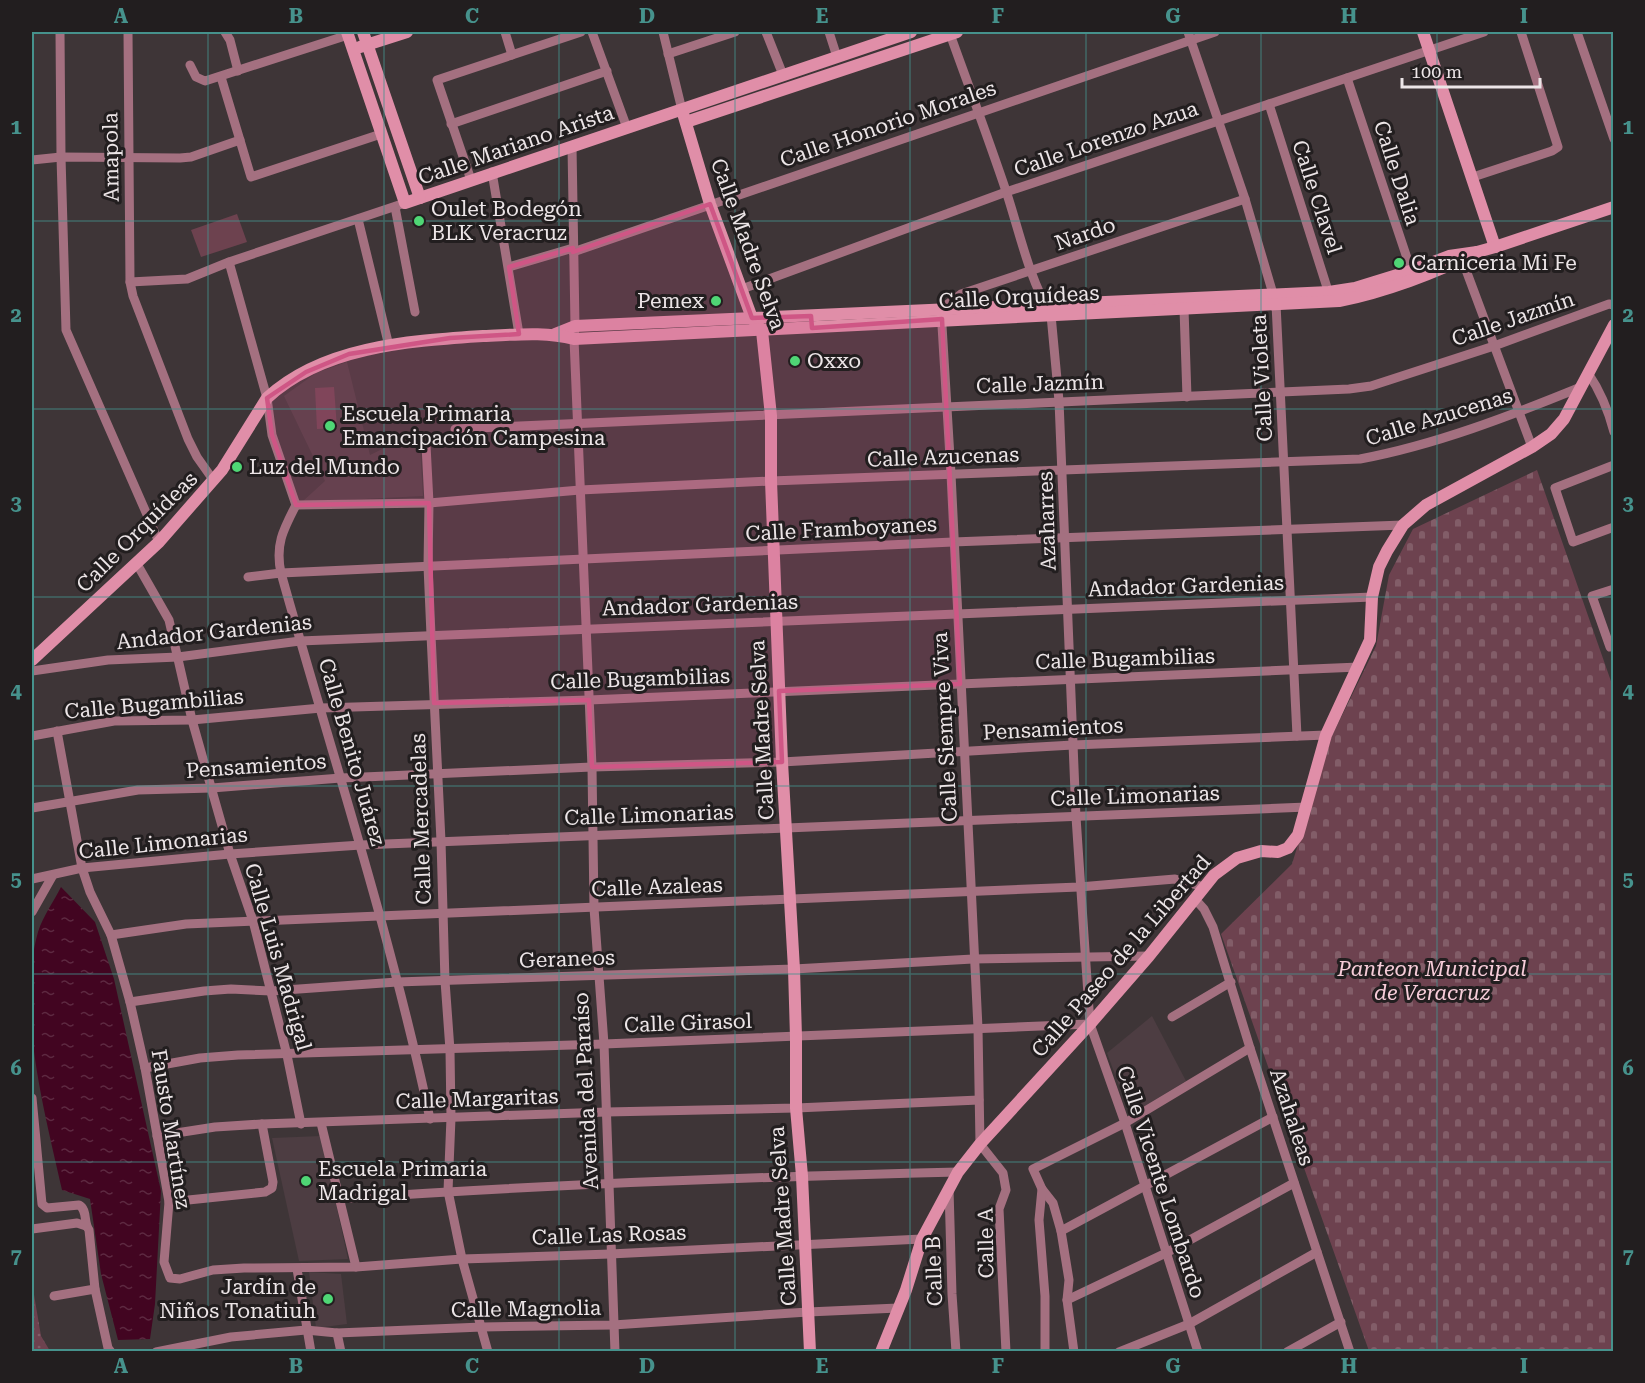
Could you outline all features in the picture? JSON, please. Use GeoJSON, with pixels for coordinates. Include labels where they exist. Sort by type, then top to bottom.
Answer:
{"type":"FeatureCollection","features":[{"type":"Feature","properties":{"kind":"street"},"geometry":{"type":"LineString","coordinates":[[60,32],[65,321],[69,338],[159,542]]}},
{"type":"Feature","properties":{"kind":"street","name":"Amapola"},"geometry":{"type":"LineString","coordinates":[[128,32],[130,282],[133,296],[188,439],[197,457],[214,481]]}},
{"type":"Feature","properties":{"kind":"street"},"geometry":{"type":"LineString","coordinates":[[225,32],[230,40],[238,71]]}},
{"type":"Feature","properties":{"kind":"street"},"geometry":{"type":"LineString","coordinates":[[190,65],[196,77],[205,81],[354,32]]}},
{"type":"Feature","properties":{"kind":"street"},"geometry":{"type":"LineString","coordinates":[[354,32],[367,45],[420,198]]}},
{"type":"Feature","properties":{"kind":"street"},"geometry":{"type":"LineString","coordinates":[[354,32],[353,50],[381,134],[400,205],[415,312]]}},
{"type":"Feature","properties":{"kind":"street"},"geometry":{"type":"LineString","coordinates":[[353,50],[407,32]]}},
{"type":"Feature","properties":{"kind":"street"},"geometry":{"type":"LineString","coordinates":[[505,32],[512,55]]}},
{"type":"Feature","properties":{"kind":"street"},"geometry":{"type":"LineString","coordinates":[[471,180],[437,80],[581,32]]}},
{"type":"Feature","properties":{"kind":"street"},"geometry":{"type":"LineString","coordinates":[[592,32],[627,128]]}},
{"type":"Feature","properties":{"kind":"street"},"geometry":{"type":"LineString","coordinates":[[663,32],[684,116]]}},
{"type":"Feature","properties":{"kind":"street"},"geometry":{"type":"LineString","coordinates":[[668,54],[735,32]]}},
{"type":"Feature","properties":{"kind":"street"},"geometry":{"type":"LineString","coordinates":[[766,32],[783,75]]}},
{"type":"Feature","properties":{"kind":"street"},"geometry":{"type":"LineString","coordinates":[[829,32],[837,57]]}},
{"type":"Feature","properties":{"kind":"street","name":"Calle Mariano Arista"},"geometry":{"type":"LineString","coordinates":[[684,116],[783,75],[911,32]]}},
{"type":"Feature","properties":{"kind":"street","name":"Calle Honorio Morales"},"geometry":{"type":"LineString","coordinates":[[509,267],[573,250],[710,204],[977,113],[1189,36],[1215,32]]}},
{"type":"Feature","properties":{"kind":"street"},"geometry":{"type":"LineString","coordinates":[[1423,32],[1495,247]]}},
{"type":"Feature","properties":{"kind":"street","name":"Calle Lorenzo Azua"},"geometry":{"type":"LineString","coordinates":[[742,289],[1006,192],[1484,32]]}},
{"type":"Feature","properties":{"kind":"street"},"geometry":{"type":"LineString","coordinates":[[1473,177],[1558,147],[1521,32]]}},
{"type":"Feature","properties":{"kind":"street"},"geometry":{"type":"LineString","coordinates":[[1577,32],[1614,139]]}},
{"type":"Feature","properties":{"kind":"street","name":"Calle Mariano Arista"},"geometry":{"type":"LineString","coordinates":[[130,282],[187,279],[230,262],[492,172],[627,128],[684,116],[954,33]]}},
{"type":"Feature","properties":{"kind":"street","name":"Azaharres"},"geometry":{"type":"LineString","coordinates":[[954,33],[977,113],[1032,271],[1048,309],[1059,401],[1076,817],[1090,1024]]}},
{"type":"Feature","properties":{"kind":"street","name":"Calle Violeta"},"geometry":{"type":"LineString","coordinates":[[1189,36],[1245,199],[1275,299],[1297,736]]}},
{"type":"Feature","properties":{"kind":"street"},"geometry":{"type":"LineString","coordinates":[[451,124],[607,71]]}},
{"type":"Feature","properties":{"kind":"street"},"geometry":{"type":"LineString","coordinates":[[221,77],[251,177],[381,134]]}},
{"type":"Feature","properties":{"kind":"street","name":"Calle Dalia"},"geometry":{"type":"LineString","coordinates":[[1347,78],[1412,275]]}},
{"type":"Feature","properties":{"kind":"street","name":"Calle Clavel"},"geometry":{"type":"LineString","coordinates":[[1269,104],[1330,297]]}},
{"type":"Feature","properties":{"kind":"street","name":"Calle Madre Selva"},"geometry":{"type":"LineString","coordinates":[[684,116],[710,204],[752,318],[762,330],[771,416],[776,620],[794,969],[796,1108],[806,1244],[810,1352]]}},
{"type":"Feature","properties":{"kind":"street"},"geometry":{"type":"LineString","coordinates":[[32,160],[61,157],[191,157],[240,140]]}},
{"type":"Feature","properties":{"kind":"street","name":"Avenida del Paraíso"},"geometry":{"type":"LineString","coordinates":[[572,146],[574,332],[592,767],[591,836],[604,1044],[615,1352]]}},
{"type":"Feature","properties":{"kind":"street"},"geometry":{"type":"LineString","coordinates":[[492,172],[519,334]]}},
{"type":"Feature","properties":{"kind":"street","name":"Nardo"},"geometry":{"type":"LineString","coordinates":[[941,314],[961,294],[1245,199]]}},
{"type":"Feature","properties":{"kind":"street","name":"Calle Orquídeas"},"geometry":{"type":"LineString","coordinates":[[574,332],[762,330],[812,322],[941,314],[1275,299],[1359,298],[1412,275],[1453,265],[1461,257],[1614,207]]}},
{"type":"Feature","properties":{"kind":"street"},"geometry":{"type":"LineString","coordinates":[[358,219],[389,346]]}},
{"type":"Feature","properties":{"kind":"street"},"geometry":{"type":"LineString","coordinates":[[1461,257],[1532,447]]}},
{"type":"Feature","properties":{"kind":"street"},"geometry":{"type":"LineString","coordinates":[[230,262],[267,398],[272,435],[296,506]]}},
{"type":"Feature","properties":{"kind":"street","name":"Calle Orquídeas"},"geometry":{"type":"LineString","coordinates":[[1048,309],[1184,309],[1275,299]]}},
{"type":"Feature","properties":{"kind":"street","name":"Calle Jazmín"},"geometry":{"type":"LineString","coordinates":[[455,429],[1349,389],[1371,386],[1494,346],[1609,304],[1614,306]]}},
{"type":"Feature","properties":{"kind":"street"},"geometry":{"type":"LineString","coordinates":[[1184,309],[1187,397]]}},
{"type":"Feature","properties":{"kind":"street","name":"Calle Siempre Viva"},"geometry":{"type":"LineString","coordinates":[[941,314],[978,1028],[980,1144]]}},
{"type":"Feature","properties":{"kind":"street","name":"Calle Orquídeas"},"geometry":{"type":"LineString","coordinates":[[32,660],[137,564],[214,481],[267,398],[306,372],[328,362],[349,354],[389,346],[450,338],[555,334],[752,318],[812,322]]}},
{"type":"Feature","properties":{"kind":"street","name":"Calle Paseo de la Libertad"},"geometry":{"type":"LineString","coordinates":[[980,1144],[1090,1024],[1214,876],[1237,858],[1262,851],[1278,852],[1288,848],[1298,835],[1326,735],[1370,640],[1372,597],[1379,567],[1403,525],[1426,505],[1532,447],[1551,434],[1564,419],[1614,325]]}},
{"type":"Feature","properties":{"kind":"street"},"geometry":{"type":"LineString","coordinates":[[1588,374],[1607,405],[1614,432]]}},
{"type":"Feature","properties":{"kind":"street","name":"Calle Azucenas"},"geometry":{"type":"LineString","coordinates":[[296,506],[429,503],[580,490],[771,481],[1360,459],[1390,453],[1519,412],[1581,387]]}},
{"type":"Feature","properties":{"kind":"street","name":"Calle Mercadelas"},"geometry":{"type":"LineString","coordinates":[[426,445],[429,503],[428,566],[445,981],[450,1050],[451,1118],[448,1191],[462,1259],[488,1352]]}},
{"type":"Feature","properties":{"kind":"street"},"geometry":{"type":"LineString","coordinates":[[1614,465],[1555,488],[1573,542],[1614,527]]}},
{"type":"Feature","properties":{"kind":"street","name":"Calle Benito Juárez"},"geometry":{"type":"LineString","coordinates":[[296,506],[280,538],[278,554],[281,573],[361,845],[415,1050],[430,1119]]}},
{"type":"Feature","properties":{"kind":"street","name":"Calle Framboyanes"},"geometry":{"type":"LineString","coordinates":[[248,577],[281,573],[774,550],[1403,525]]}},
{"type":"Feature","properties":{"kind":"street","name":"Calle Luis Madrigal"},"geometry":{"type":"LineString","coordinates":[[137,564],[165,611],[192,720],[230,854],[253,921],[287,1055],[301,1124]]}},
{"type":"Feature","properties":{"kind":"street"},"geometry":{"type":"LineString","coordinates":[[1612,647],[1592,596],[1614,589]]}},
{"type":"Feature","properties":{"kind":"street","name":"Andador Gardenias"},"geometry":{"type":"LineString","coordinates":[[32,671],[108,660],[178,657],[300,640],[1372,597]]}},
{"type":"Feature","properties":{"kind":"street","name":"Calle Bugambilias"},"geometry":{"type":"LineString","coordinates":[[32,736],[114,722],[192,720],[321,708],[1359,667]]}},
{"type":"Feature","properties":{"kind":"street"},"geometry":{"type":"LineString","coordinates":[[57,731],[82,868],[90,892],[111,935],[130,1002]]}},
{"type":"Feature","properties":{"kind":"street","name":"Pensamientos"},"geometry":{"type":"LineString","coordinates":[[32,808],[138,790],[212,788],[341,778],[592,767],[782,762],[1326,735]]}},
{"type":"Feature","properties":{"kind":"street","name":"Calle Limonarias"},"geometry":{"type":"LineString","coordinates":[[32,879],[82,868],[361,845],[1307,807]]}},
{"type":"Feature","properties":{"kind":"street"},"geometry":{"type":"LineString","coordinates":[[32,912],[53,875]]}},
{"type":"Feature","properties":{"kind":"street","name":"Calle Azaleas"},"geometry":{"type":"LineString","coordinates":[[111,935],[186,924],[1080,887],[1175,879],[1204,887]]}},
{"type":"Feature","properties":{"kind":"street","name":"Azahaleas"},"geometry":{"type":"LineString","coordinates":[[1194,898],[1204,909],[1213,927],[1250,1048],[1350,1352]]}},
{"type":"Feature","properties":{"kind":"street","name":"Geraneos"},"geometry":{"type":"LineString","coordinates":[[130,1002],[204,991],[271,991],[397,982],[794,969],[973,959],[1149,956]]}},
{"type":"Feature","properties":{"kind":"street"},"geometry":{"type":"LineString","coordinates":[[1172,1017],[1231,982]]}},
{"type":"Feature","properties":{"kind":"street","name":"Fausto Martínez"},"geometry":{"type":"LineString","coordinates":[[130,1002],[145,1068],[169,1202],[164,1262],[170,1278],[180,1279],[213,1270],[297,1269]]}},
{"type":"Feature","properties":{"kind":"street","name":"Calle Girasol"},"geometry":{"type":"LineString","coordinates":[[145,1068],[200,1058],[238,1055],[450,1050],[1090,1024]]}},
{"type":"Feature","properties":{"kind":"street","name":"Calle Vicente Lombardo"},"geometry":{"type":"LineString","coordinates":[[1090,1024],[1125,1123],[1198,1352]]}},
{"type":"Feature","properties":{"kind":"street"},"geometry":{"type":"LineString","coordinates":[[1074,1352],[1067,1300],[1069,1280],[1061,1231],[1053,1203],[1042,1189],[1033,1169],[1125,1123],[1250,1048]]}},
{"type":"Feature","properties":{"kind":"street"},"geometry":{"type":"LineString","coordinates":[[32,1098],[42,1204],[47,1208],[82,1206],[89,1230],[94,1288],[108,1348],[111,1352]]}},
{"type":"Feature","properties":{"kind":"street","name":"Calle Margaritas"},"geometry":{"type":"LineString","coordinates":[[157,1136],[215,1127],[262,1124],[796,1108],[979,1100]]}},
{"type":"Feature","properties":{"kind":"street"},"geometry":{"type":"LineString","coordinates":[[1061,1231],[1273,1118]]}},
{"type":"Feature","properties":{"kind":"street"},"geometry":{"type":"LineString","coordinates":[[321,1123],[356,1267]]}},
{"type":"Feature","properties":{"kind":"street"},"geometry":{"type":"LineString","coordinates":[[169,1202],[265,1192],[272,1188],[273,1182],[262,1124]]}},
{"type":"Feature","properties":{"kind":"street"},"geometry":{"type":"LineString","coordinates":[[881,1352],[922,1239],[958,1172],[980,1144]]}},
{"type":"Feature","properties":{"kind":"street","name":"Calle A"},"geometry":{"type":"LineString","coordinates":[[980,1144],[1003,1173],[1006,1190],[999,1209],[1006,1352]]}},
{"type":"Feature","properties":{"kind":"street"},"geometry":{"type":"LineString","coordinates":[[339,1199],[609,1183],[958,1172]]}},
{"type":"Feature","properties":{"kind":"street"},"geometry":{"type":"LineString","coordinates":[[1067,1300],[1166,1253],[1294,1183]]}},
{"type":"Feature","properties":{"kind":"street","name":"Calle B"},"geometry":{"type":"LineString","coordinates":[[950,1189],[952,1294],[956,1352]]}},
{"type":"Feature","properties":{"kind":"street"},"geometry":{"type":"LineString","coordinates":[[1042,1189],[1039,1221],[1045,1296],[1045,1352]]}},
{"type":"Feature","properties":{"kind":"street"},"geometry":{"type":"LineString","coordinates":[[32,1229],[77,1223],[86,1226]]}},
{"type":"Feature","properties":{"kind":"street","name":"Calle Las Rosas"},"geometry":{"type":"LineString","coordinates":[[297,1269],[462,1259],[922,1239]]}},
{"type":"Feature","properties":{"kind":"street"},"geometry":{"type":"LineString","coordinates":[[1119,1352],[1189,1324],[1317,1252]]}},
{"type":"Feature","properties":{"kind":"street"},"geometry":{"type":"LineString","coordinates":[[297,1269],[311,1352]]}},
{"type":"Feature","properties":{"kind":"street"},"geometry":{"type":"LineString","coordinates":[[54,1296],[94,1288]]}},
{"type":"Feature","properties":{"kind":"street","name":"Calle Magnolia"},"geometry":{"type":"LineString","coordinates":[[156,1351],[231,1337],[306,1330],[337,1333],[613,1325],[898,1308]]}},
{"type":"Feature","properties":{"kind":"street"},"geometry":{"type":"LineString","coordinates":[[1287,1352],[1341,1322]]}},
{"type":"Feature","properties":{"kind":"street"},"geometry":{"type":"LineString","coordinates":[[337,1333],[341,1352]]}},
{"type":"Feature","properties":{"kind":"highlighted area"},"geometry":{"type":"Polygon","coordinates":[[[710,204],[752,318],[811,316],[812,328],[942,319],[960,684],[779,691],[782,762],[592,767],[589,700],[434,703],[429,503],[296,505],[272,435],[267,398],[306,372],[349,354],[450,338],[519,334],[509,267],[573,248],[573,252],[710,204]]]}},
{"type":"Feature","properties":{"kind":"shaded area"},"geometry":{"type":"Polygon","coordinates":[[[347,362],[370,455],[419,431],[423,496],[302,502],[325,481],[284,396],[316,373],[347,362]]]}},
{"type":"Feature","properties":{"kind":"shaded area"},"geometry":{"type":"Polygon","coordinates":[[[1152,1016],[1186,1081],[1130,1115],[1107,1053],[1152,1016]]]}},
{"type":"Feature","properties":{"kind":"shaded area","name":"Escuela Primaria Madrigal"},"geometry":{"type":"Polygon","coordinates":[[[321,1136],[348,1259],[299,1261],[272,1138],[321,1136]]]}},
{"type":"Feature","properties":{"kind":"shaded area","name":"Jardín de Niños Tonatiuh"},"geometry":{"type":"Polygon","coordinates":[[[309,1272],[341,1274],[347,1324],[316,1328],[309,1272]]]}},
{"type":"Feature","properties":{"kind":"green space"},"geometry":{"type":"Polygon","coordinates":[[[237,214],[247,242],[201,257],[191,230],[237,214]]]}},
{"type":"Feature","properties":{"kind":"green space"},"geometry":{"type":"Polygon","coordinates":[[[334,387],[337,428],[317,429],[315,388],[334,387]]]}},
{"type":"Feature","properties":{"kind":"green space","name":"Panteon Municipal de Veracruz"},"geometry":{"type":"Polygon","coordinates":[[[1537,470],[1613,687],[1613,1351],[1369,1351],[1221,934],[1292,864],[1330,740],[1376,646],[1389,575],[1413,529],[1537,470]]]}},
{"type":"Feature","properties":{"kind":"green space"},"geometry":{"type":"Polygon","coordinates":[[[32,1283],[41,1336],[50,1351],[32,1351],[32,1283]]]}},
{"type":"Feature","properties":{"kind":"water"},"geometry":{"type":"Polygon","coordinates":[[[61,887],[95,922],[114,979],[161,1191],[155,1304],[150,1339],[118,1340],[101,1274],[90,1199],[62,1190],[41,1095],[31,1028],[32,962],[40,926],[61,887]]]}},
{"type":"Feature","properties":{"kind":"place","name":"Oulet Bodegón BLK Veracruz"},"geometry":{"type":"Point","coordinates":[419,221]}},
{"type":"Feature","properties":{"kind":"place","name":"Carniceria Mi Fe"},"geometry":{"type":"Point","coordinates":[1399,263]}},
{"type":"Feature","properties":{"kind":"place","name":"Pemex"},"geometry":{"type":"Point","coordinates":[716,301]}},
{"type":"Feature","properties":{"kind":"place","name":"Oxxo"},"geometry":{"type":"Point","coordinates":[795,361]}},
{"type":"Feature","properties":{"kind":"place","name":"Escuela Primaria Emancipación Campesina"},"geometry":{"type":"Point","coordinates":[330,426]}},
{"type":"Feature","properties":{"kind":"place","name":"Luz del Mundo"},"geometry":{"type":"Point","coordinates":[237,467]}},
{"type":"Feature","properties":{"kind":"place","name":"Escuela Primaria Madrigal"},"geometry":{"type":"Point","coordinates":[306,1181]}},
{"type":"Feature","properties":{"kind":"place","name":"Jardín de Niños Tonatiuh"},"geometry":{"type":"Point","coordinates":[328,1299]}}]}
